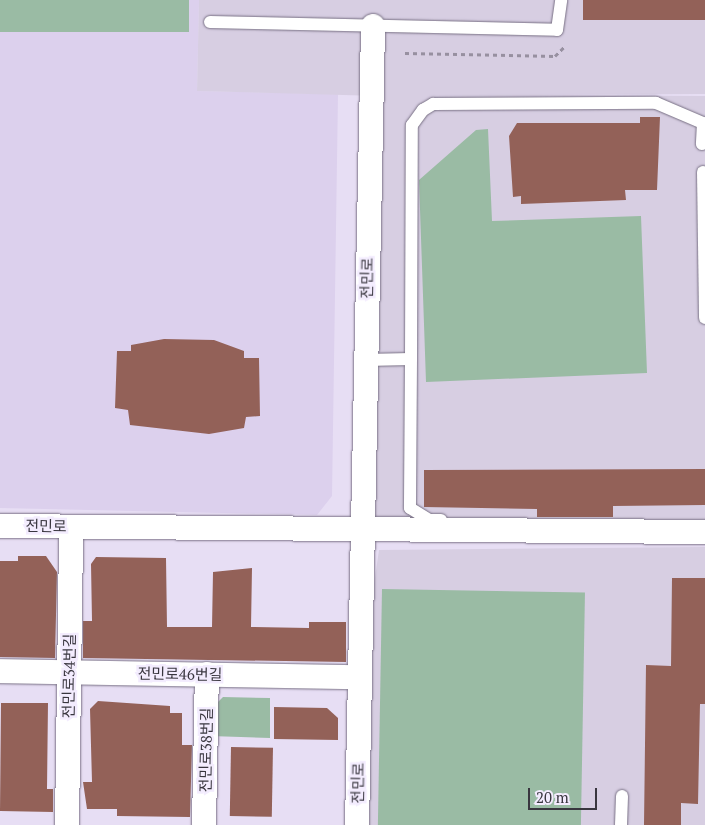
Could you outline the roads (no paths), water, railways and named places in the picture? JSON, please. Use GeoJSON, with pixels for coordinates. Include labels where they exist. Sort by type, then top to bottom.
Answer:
{"type":"FeatureCollection","features":[{"type":"Feature","properties":{"kind":"street","name":"전민로"},"geometry":{"type":"LineString","coordinates":[[358,825],[365,360],[373,26]]}},
{"type":"Feature","properties":{"kind":"street","name":"전민로"},"geometry":{"type":"LineString","coordinates":[[0,526],[705,532]]}},
{"type":"Feature","properties":{"kind":"street","name":"전민로34번길"},"geometry":{"type":"LineString","coordinates":[[67,825],[72,527]]}},
{"type":"Feature","properties":{"kind":"street","name":"전민로46번길"},"geometry":{"type":"LineString","coordinates":[[0,671],[360,677]]}},
{"type":"Feature","properties":{"kind":"street","name":"전민로38번길"},"geometry":{"type":"LineString","coordinates":[[204,825],[207,674]]}},
{"type":"Feature","properties":{"kind":"lane"},"geometry":{"type":"LineString","coordinates":[[210,22],[557,30],[561,0]]}},
{"type":"Feature","properties":{"kind":"lane"},"geometry":{"type":"LineString","coordinates":[[512,522],[428,520],[410,508],[412,125],[423,110],[433,104],[656,103],[704,123],[702,144]]}},
{"type":"Feature","properties":{"kind":"lane"},"geometry":{"type":"LineString","coordinates":[[703,172],[705,318]]}},
{"type":"Feature","properties":{"kind":"lane"},"geometry":{"type":"LineString","coordinates":[[365,360],[411,360]]}},
{"type":"Feature","properties":{"kind":"lane"},"geometry":{"type":"LineString","coordinates":[[621,825],[622,796]]}}]}
